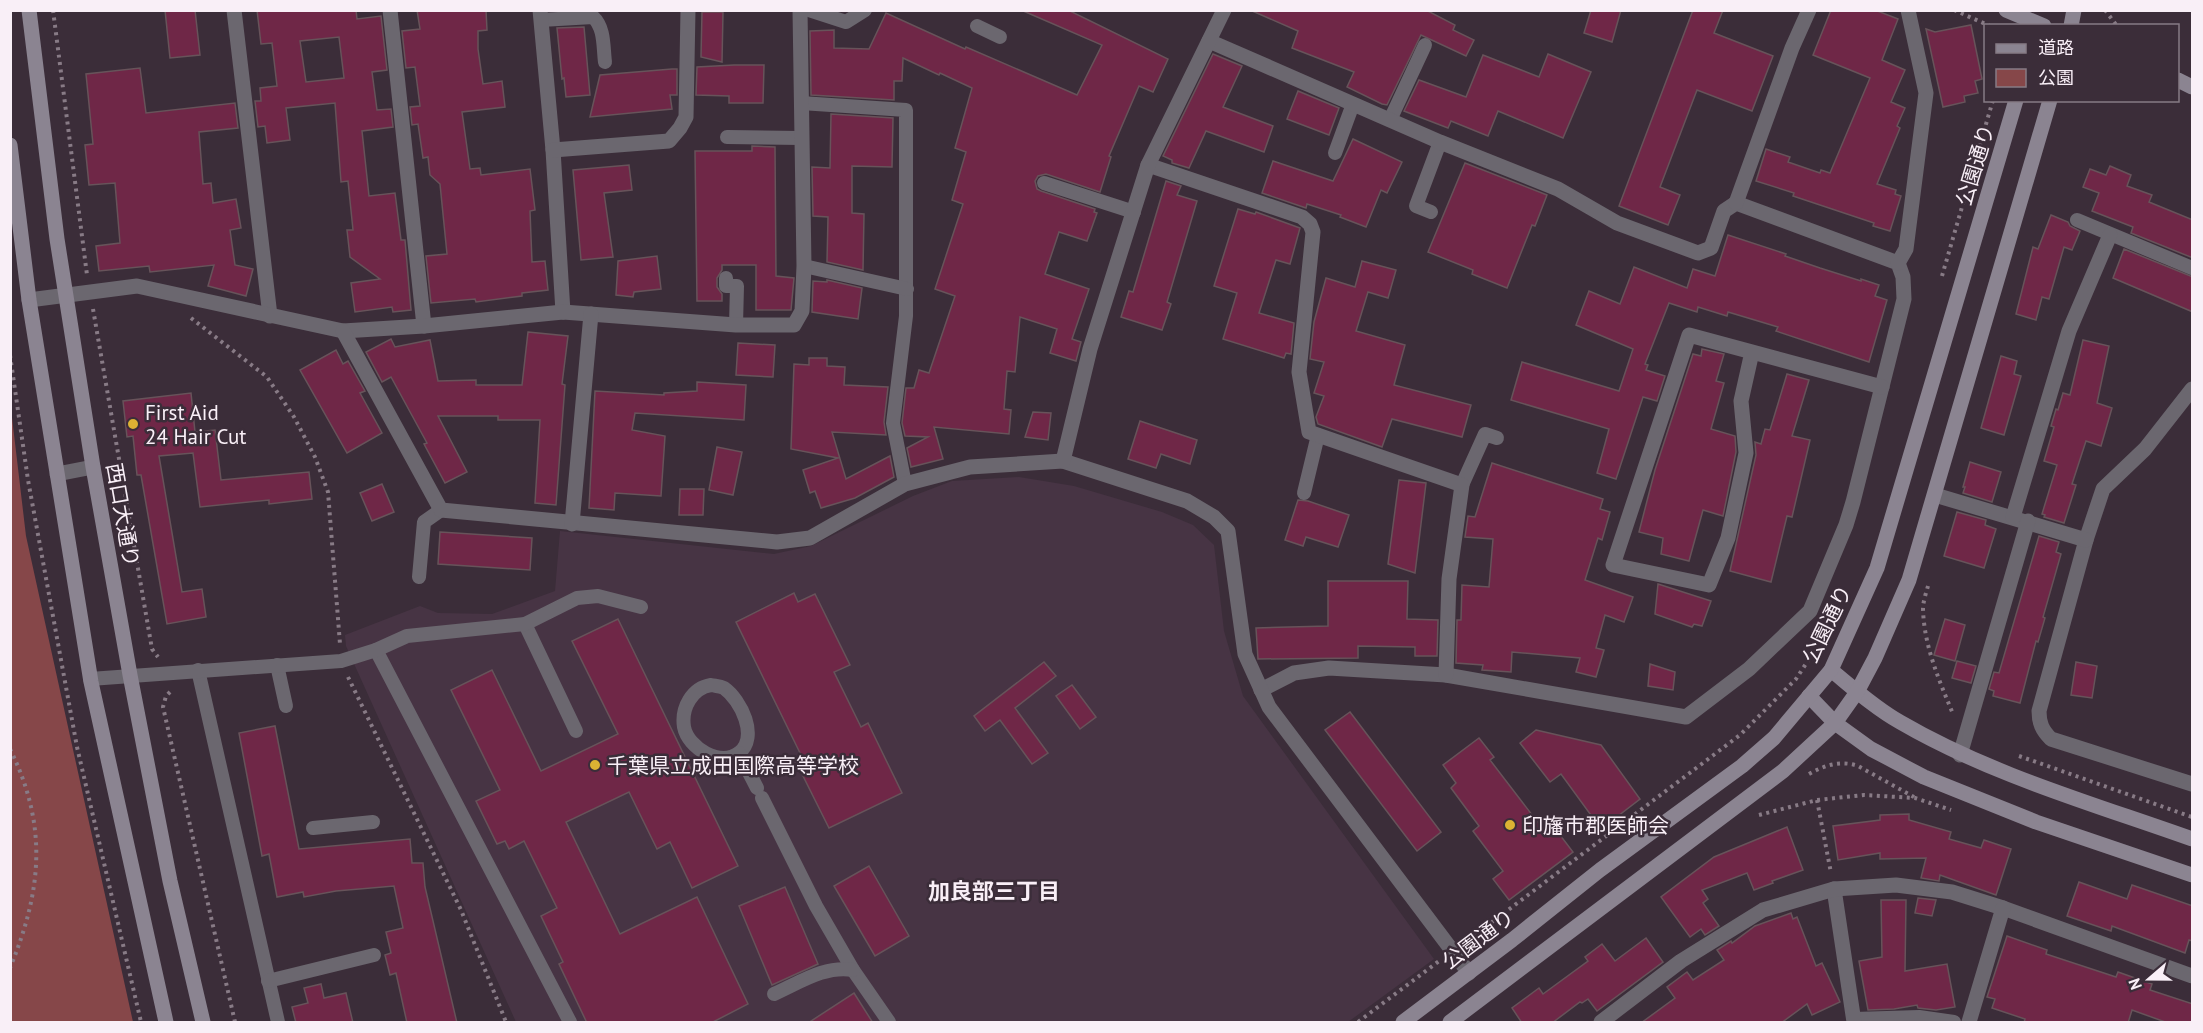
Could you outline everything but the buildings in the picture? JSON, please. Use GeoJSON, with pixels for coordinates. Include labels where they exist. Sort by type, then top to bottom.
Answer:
{"type":"FeatureCollection","features":[{"type":"Feature","properties":{"kind":"street","name":"西口大通り"},"geometry":{"type":"LineString","coordinates":[[29,10],[65,295],[93,467],[170,881],[203,1023]]}},
{"type":"Feature","properties":{"kind":"street"},"geometry":{"type":"LineString","coordinates":[[234,10],[270,316]]}},
{"type":"Feature","properties":{"kind":"street"},"geometry":{"type":"LineString","coordinates":[[390,10],[424,326]]}},
{"type":"Feature","properties":{"kind":"street"},"geometry":{"type":"LineString","coordinates":[[553,150],[669,141],[686,117],[687,10]]}},
{"type":"Feature","properties":{"kind":"street"},"geometry":{"type":"LineString","coordinates":[[29,300],[137,286],[343,331],[424,326],[563,312],[736,325],[794,325],[802,311],[804,266],[800,10]]}},
{"type":"Feature","properties":{"kind":"street"},"geometry":{"type":"LineString","coordinates":[[1063,461],[1090,349],[1148,165],[1224,10]]}},
{"type":"Feature","properties":{"kind":"street"},"geometry":{"type":"LineString","coordinates":[[1209,41],[1440,142],[1558,189],[1617,223],[1698,253],[1711,248],[1724,211],[1736,203],[1792,48],[1809,10]]}},
{"type":"Feature","properties":{"kind":"street"},"geometry":{"type":"LineString","coordinates":[[1261,690],[1294,673],[1329,668],[1446,675],[1686,717],[1749,669],[1810,611],[1846,525],[1904,299],[1903,278],[1898,263],[1906,249],[1926,93],[1908,10]]}},
{"type":"Feature","properties":{"kind":"street"},"geometry":{"type":"LineString","coordinates":[[2006,10],[2041,21]]}},
{"type":"Feature","properties":{"kind":"street"},"geometry":{"type":"LineString","coordinates":[[541,15],[553,150],[563,312]]}},
{"type":"Feature","properties":{"kind":"street"},"geometry":{"type":"LineString","coordinates":[[2179,80],[2193,87]]}},
{"type":"Feature","properties":{"kind":"street","name":"公園通り"},"geometry":{"type":"LineString","coordinates":[[1403,1023],[1600,870],[1742,766],[1774,738],[1831,669],[1877,568],[2015,102]]}},
{"type":"Feature","properties":{"kind":"street"},"geometry":{"type":"LineString","coordinates":[[1450,1023],[1783,771],[1835,723],[1857,692],[1880,649],[1910,580],[2049,102]]}},
{"type":"Feature","properties":{"kind":"street"},"geometry":{"type":"LineString","coordinates":[[10,146],[29,300],[90,679],[166,1023]]}},
{"type":"Feature","properties":{"kind":"street"},"geometry":{"type":"LineString","coordinates":[[1148,165],[1302,217],[1310,224],[1313,232],[1299,372],[1309,432],[1462,485],[1449,579],[1446,675]]}},
{"type":"Feature","properties":{"kind":"street"},"geometry":{"type":"LineString","coordinates":[[1736,203],[1898,263]]}},
{"type":"Feature","properties":{"kind":"street"},"geometry":{"type":"LineString","coordinates":[[2013,517],[2069,331],[2110,235]]}},
{"type":"Feature","properties":{"kind":"street"},"geometry":{"type":"LineString","coordinates":[[572,524],[591,314]]}},
{"type":"Feature","properties":{"kind":"street"},"geometry":{"type":"LineString","coordinates":[[343,331],[441,510],[777,542],[810,538],[905,484],[970,467],[1063,461],[1187,501],[1214,517],[1228,531],[1245,654],[1269,707],[1469,973]]}},
{"type":"Feature","properties":{"kind":"street"},"geometry":{"type":"LineString","coordinates":[[1752,352],[1741,401],[1746,453],[1728,538],[1709,585],[1613,565],[1689,335],[1882,387]]}},
{"type":"Feature","properties":{"kind":"street"},"geometry":{"type":"LineString","coordinates":[[2193,389],[2145,449],[2103,489],[2086,540],[2039,711],[2039,722],[2051,739],[2193,784]]}},
{"type":"Feature","properties":{"kind":"street"},"geometry":{"type":"LineString","coordinates":[[57,474],[93,467]]}},
{"type":"Feature","properties":{"kind":"street"},"geometry":{"type":"LineString","coordinates":[[1935,495],[2086,540]]}},
{"type":"Feature","properties":{"kind":"street"},"geometry":{"type":"LineString","coordinates":[[1960,755],[2028,521]]}},
{"type":"Feature","properties":{"kind":"street"},"geometry":{"type":"LineString","coordinates":[[1831,669],[1857,692],[1898,721],[1960,755],[2193,839]]}},
{"type":"Feature","properties":{"kind":"street"},"geometry":{"type":"LineString","coordinates":[[1809,696],[1835,723],[1871,749],[1924,777],[2036,822],[2193,875]]}},
{"type":"Feature","properties":{"kind":"street"},"geometry":{"type":"LineString","coordinates":[[1601,1023],[1681,961],[1763,910],[1834,889],[1896,885],[1952,892],[1965,902],[2003,908],[2193,976]]}},
{"type":"Feature","properties":{"kind":"street"},"geometry":{"type":"LineString","coordinates":[[1834,889],[1851,1022]]}},
{"type":"Feature","properties":{"kind":"street"},"geometry":{"type":"LineString","coordinates":[[1969,1023],[2003,908]]}},
{"type":"Feature","properties":{"kind":"lane"},"geometry":{"type":"LineString","coordinates":[[809,10],[846,22],[865,10]]}},
{"type":"Feature","properties":{"kind":"lane"},"geometry":{"type":"LineString","coordinates":[[541,15],[593,17],[598,21],[602,31],[604,62]]}},
{"type":"Feature","properties":{"kind":"lane"},"geometry":{"type":"LineString","coordinates":[[977,26],[1000,37]]}},
{"type":"Feature","properties":{"kind":"lane"},"geometry":{"type":"LineString","coordinates":[[1390,120],[1425,45]]}},
{"type":"Feature","properties":{"kind":"lane"},"geometry":{"type":"LineString","coordinates":[[801,104],[906,110],[906,316],[893,423],[905,484]]}},
{"type":"Feature","properties":{"kind":"lane"},"geometry":{"type":"LineString","coordinates":[[1335,153],[1353,105]]}},
{"type":"Feature","properties":{"kind":"lane"},"geometry":{"type":"LineString","coordinates":[[727,137],[801,138]]}},
{"type":"Feature","properties":{"kind":"lane"},"geometry":{"type":"LineString","coordinates":[[1431,212],[1416,206],[1440,142]]}},
{"type":"Feature","properties":{"kind":"lane"},"geometry":{"type":"LineString","coordinates":[[1044,183],[1134,212]]}},
{"type":"Feature","properties":{"kind":"lane"},"geometry":{"type":"LineString","coordinates":[[2077,220],[2193,268]]}},
{"type":"Feature","properties":{"kind":"lane"},"geometry":{"type":"LineString","coordinates":[[804,266],[907,289]]}},
{"type":"Feature","properties":{"kind":"lane"},"geometry":{"type":"LineString","coordinates":[[726,278],[726,286],[737,286],[736,325]]}},
{"type":"Feature","properties":{"kind":"lane"},"geometry":{"type":"LineString","coordinates":[[1462,485],[1485,434],[1497,438]]}},
{"type":"Feature","properties":{"kind":"lane"},"geometry":{"type":"LineString","coordinates":[[1304,493],[1318,435]]}},
{"type":"Feature","properties":{"kind":"lane"},"geometry":{"type":"LineString","coordinates":[[419,577],[424,522],[441,510]]}},
{"type":"Feature","properties":{"kind":"lane"},"geometry":{"type":"LineString","coordinates":[[90,679],[341,661],[420,633],[525,624],[577,598],[598,596],[641,607]]}},
{"type":"Feature","properties":{"kind":"lane"},"geometry":{"type":"LineString","coordinates":[[525,624],[576,731]]}},
{"type":"Feature","properties":{"kind":"lane"},"geometry":{"type":"LineString","coordinates":[[376,650],[570,1023]]}},
{"type":"Feature","properties":{"kind":"lane"},"geometry":{"type":"LineString","coordinates":[[277,665],[286,705]]}},
{"type":"Feature","properties":{"kind":"lane"},"geometry":{"type":"LineString","coordinates":[[198,670],[278,1023]]}},
{"type":"Feature","properties":{"kind":"lane"},"geometry":{"type":"LineString","coordinates":[[711,685],[722,687],[736,699],[748,732],[747,741],[739,753],[725,758],[712,757],[688,736],[684,727],[685,709],[694,693],[702,687],[711,685]]}},
{"type":"Feature","properties":{"kind":"lane"},"geometry":{"type":"LineString","coordinates":[[739,753],[816,906],[889,1023]]}},
{"type":"Feature","properties":{"kind":"lane"},"geometry":{"type":"LineString","coordinates":[[313,828],[373,822]]}},
{"type":"Feature","properties":{"kind":"lane"},"geometry":{"type":"LineString","coordinates":[[268,981],[374,955]]}},
{"type":"Feature","properties":{"kind":"lane"},"geometry":{"type":"LineString","coordinates":[[774,994],[823,971],[854,970]]}},
{"type":"Feature","properties":{"kind":"lane"},"geometry":{"type":"LineString","coordinates":[[1851,1022],[1919,1017],[1954,1023]]}},
{"type":"Feature","properties":{"kind":"path"},"geometry":{"type":"LineString","coordinates":[[53,10],[90,291],[153,649],[159,657],[168,660]]}},
{"type":"Feature","properties":{"kind":"path"},"geometry":{"type":"LineString","coordinates":[[1954,10],[1985,24]]}},
{"type":"Feature","properties":{"kind":"path"},"geometry":{"type":"LineString","coordinates":[[2105,10],[2116,24]]}},
{"type":"Feature","properties":{"kind":"path"},"geometry":{"type":"LineString","coordinates":[[2110,24],[2111,18]]}},
{"type":"Feature","properties":{"kind":"path"},"geometry":{"type":"LineString","coordinates":[[1940,283],[1993,102]]}},
{"type":"Feature","properties":{"kind":"path"},"geometry":{"type":"LineString","coordinates":[[184,312],[267,377],[294,417],[315,457],[328,492],[341,661],[461,910],[506,1023]]}},
{"type":"Feature","properties":{"kind":"path"},"geometry":{"type":"LineString","coordinates":[[10,355],[28,480],[76,747],[141,1023]]}},
{"type":"Feature","properties":{"kind":"path"},"geometry":{"type":"LineString","coordinates":[[1358,1023],[1740,735],[1796,679],[1822,639]]}},
{"type":"Feature","properties":{"kind":"path"},"geometry":{"type":"LineString","coordinates":[[172,689],[166,696],[163,707],[235,1023]]}},
{"type":"Feature","properties":{"kind":"path"},"geometry":{"type":"LineString","coordinates":[[10,749],[24,776],[35,816],[38,863],[25,933],[10,968]]}},
{"type":"Feature","properties":{"kind":"path"},"geometry":{"type":"LineString","coordinates":[[1804,776],[1821,767],[1849,762],[1915,798],[1960,813]]}},
{"type":"Feature","properties":{"kind":"path"},"geometry":{"type":"LineString","coordinates":[[1760,814],[1817,800],[1864,795],[1915,798]]}},
{"type":"Feature","properties":{"kind":"path"},"geometry":{"type":"LineString","coordinates":[[1817,800],[1834,889]]}},
{"type":"Feature","properties":{"kind":"path"},"geometry":{"type":"LineString","coordinates":[[1751,820],[1768,807]]}},
{"type":"Feature","properties":{"kind":"shaded area","name":"千葉県立成田国際高等学校"},"geometry":{"type":"Polygon","coordinates":[[[1019,477],[1074,486],[1162,512],[1193,525],[1214,545],[1224,631],[1243,696],[1434,959],[1348,1022],[516,1022],[346,646],[345,635],[420,606],[438,613],[492,614],[555,591],[560,531],[774,554],[811,546],[913,496],[952,481],[1019,477]]]}},
{"type":"Feature","properties":{"kind":"green space"},"geometry":{"type":"Polygon","coordinates":[[[11,409],[26,536],[133,1022],[11,1022],[11,409]]]}},
{"type":"Feature","properties":{"kind":"place","name":"First Aid 24 Hair Cut"},"geometry":{"type":"Point","coordinates":[133,424]}},
{"type":"Feature","properties":{"kind":"place","name":"千葉県立成田国際高等学校"},"geometry":{"type":"Point","coordinates":[595,765]}},
{"type":"Feature","properties":{"kind":"place","name":"印旛市郡医師会"},"geometry":{"type":"Point","coordinates":[1510,825]}},
{"type":"Feature","properties":{"kind":"district","name":"加良部三丁目"},"geometry":{"type":"Point","coordinates":[994,891]}}]}
